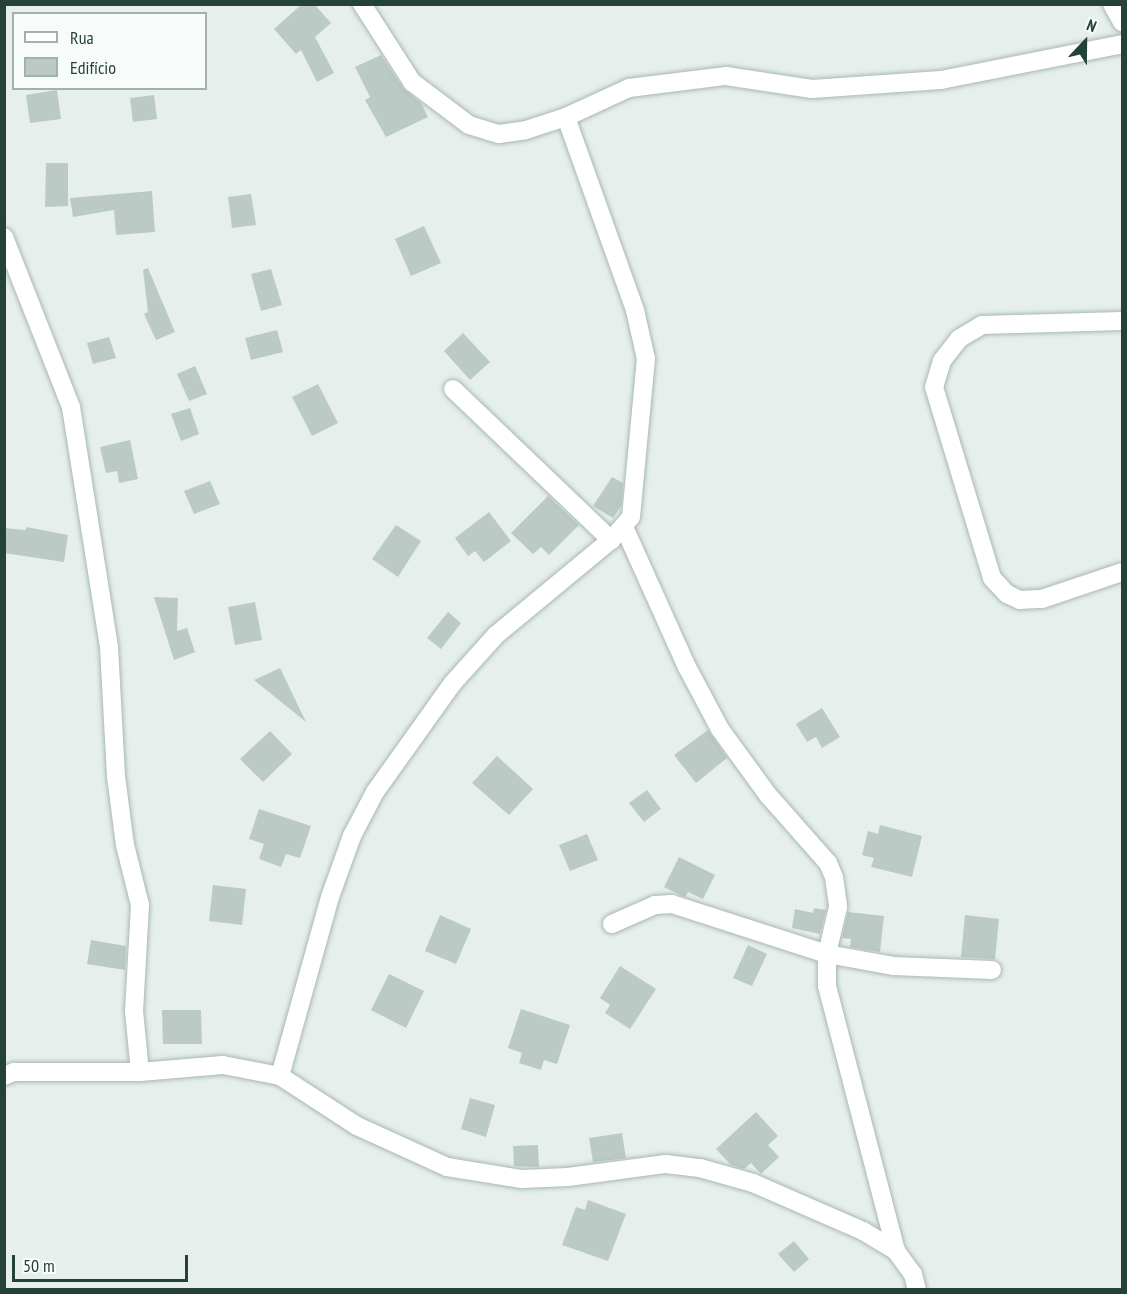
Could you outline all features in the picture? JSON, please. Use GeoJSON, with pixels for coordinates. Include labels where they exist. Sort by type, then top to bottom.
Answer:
{"type":"FeatureCollection","features":[{"type":"Feature","properties":{"kind":"street"},"geometry":{"type":"LineString","coordinates":[[362,4],[412,82],[469,125],[499,134],[526,130],[566,117],[629,88],[726,76],[812,89],[940,80],[1122,44]]}},
{"type":"Feature","properties":{"kind":"street"},"geometry":{"type":"LineString","coordinates":[[1112,4],[1122,22]]}},
{"type":"Feature","properties":{"kind":"street"},"geometry":{"type":"LineString","coordinates":[[280,1076],[330,897],[352,836],[375,792],[452,684],[496,634],[611,540],[630,518],[646,358],[635,310],[566,117]]}},
{"type":"Feature","properties":{"kind":"street"},"geometry":{"type":"LineString","coordinates":[[4,237],[71,406],[109,647],[116,776],[125,845],[140,905],[134,1011],[140,1072]]}},
{"type":"Feature","properties":{"kind":"street"},"geometry":{"type":"LineString","coordinates":[[1122,321],[982,325],[959,339],[942,361],[934,387],[992,578],[1007,594],[1020,600],[1042,599],[1122,572]]}},
{"type":"Feature","properties":{"kind":"street"},"geometry":{"type":"LineString","coordinates":[[453,389],[611,540]]}},
{"type":"Feature","properties":{"kind":"street"},"geometry":{"type":"LineString","coordinates":[[624,527],[687,667],[720,729],[768,795],[828,863],[834,877],[838,907],[826,954],[827,986],[897,1251],[913,1274],[917,1290]]}},
{"type":"Feature","properties":{"kind":"street"},"geometry":{"type":"LineString","coordinates":[[612,924],[655,905],[672,904],[826,954],[893,966],[992,970]]}},
{"type":"Feature","properties":{"kind":"street"},"geometry":{"type":"LineString","coordinates":[[4,1076],[14,1072],[140,1072],[223,1065],[280,1076],[357,1126],[447,1167],[522,1179],[567,1177],[666,1164],[700,1168],[753,1183],[862,1231],[897,1251]]}},
{"type":"Feature","properties":{"kind":"building"},"geometry":{"type":"Polygon","coordinates":[[[302,4],[314,4],[331,23],[315,37],[334,73],[317,82],[301,50],[296,54],[274,29],[302,4]]]}},
{"type":"Feature","properties":{"kind":"building"},"geometry":{"type":"Polygon","coordinates":[[[381,55],[403,88],[421,103],[428,117],[386,137],[365,100],[370,97],[355,67],[381,55]]]}},
{"type":"Feature","properties":{"kind":"building"},"geometry":{"type":"Polygon","coordinates":[[[57,90],[61,119],[30,123],[26,95],[57,90]]]}},
{"type":"Feature","properties":{"kind":"building"},"geometry":{"type":"Polygon","coordinates":[[[154,95],[157,119],[133,122],[130,98],[154,95]]]}},
{"type":"Feature","properties":{"kind":"building"},"geometry":{"type":"Polygon","coordinates":[[[46,163],[68,163],[68,206],[45,207],[46,163]]]}},
{"type":"Feature","properties":{"kind":"building"},"geometry":{"type":"Polygon","coordinates":[[[152,191],[155,232],[116,235],[114,210],[73,217],[70,198],[152,191]]]}},
{"type":"Feature","properties":{"kind":"building"},"geometry":{"type":"Polygon","coordinates":[[[251,194],[256,225],[232,228],[228,197],[251,194]]]}},
{"type":"Feature","properties":{"kind":"building"},"geometry":{"type":"Polygon","coordinates":[[[424,226],[441,263],[411,276],[395,239],[424,226]]]}},
{"type":"Feature","properties":{"kind":"building"},"geometry":{"type":"Polygon","coordinates":[[[148,268],[175,332],[156,340],[144,314],[148,312],[143,270],[148,268]]]}},
{"type":"Feature","properties":{"kind":"building"},"geometry":{"type":"Polygon","coordinates":[[[271,269],[282,305],[261,311],[251,274],[271,269]]]}},
{"type":"Feature","properties":{"kind":"building"},"geometry":{"type":"Polygon","coordinates":[[[277,330],[283,352],[251,360],[245,338],[277,330]]]}},
{"type":"Feature","properties":{"kind":"building"},"geometry":{"type":"Polygon","coordinates":[[[463,333],[490,362],[470,380],[444,351],[463,333]]]}},
{"type":"Feature","properties":{"kind":"building"},"geometry":{"type":"Polygon","coordinates":[[[109,337],[116,358],[93,364],[87,343],[109,337]]]}},
{"type":"Feature","properties":{"kind":"building"},"geometry":{"type":"Polygon","coordinates":[[[195,366],[207,394],[189,401],[177,374],[195,366]]]}},
{"type":"Feature","properties":{"kind":"building"},"geometry":{"type":"Polygon","coordinates":[[[318,384],[338,423],[312,436],[292,397],[318,384]]]}},
{"type":"Feature","properties":{"kind":"building"},"geometry":{"type":"Polygon","coordinates":[[[190,408],[199,434],[181,441],[171,414],[190,408]]]}},
{"type":"Feature","properties":{"kind":"building"},"geometry":{"type":"Polygon","coordinates":[[[130,440],[138,479],[119,483],[117,471],[106,473],[100,447],[130,440]]]}},
{"type":"Feature","properties":{"kind":"building"},"geometry":{"type":"Polygon","coordinates":[[[612,477],[623,483],[621,506],[613,518],[593,506],[612,477]]]}},
{"type":"Feature","properties":{"kind":"building"},"geometry":{"type":"Polygon","coordinates":[[[210,481],[220,504],[194,514],[184,491],[210,481]]]}},
{"type":"Feature","properties":{"kind":"building"},"geometry":{"type":"Polygon","coordinates":[[[548,496],[579,525],[549,555],[541,547],[533,554],[511,533],[548,496]]]}},
{"type":"Feature","properties":{"kind":"building"},"geometry":{"type":"Polygon","coordinates":[[[489,512],[511,541],[484,562],[475,551],[468,556],[455,538],[489,512]]]}},
{"type":"Feature","properties":{"kind":"building"},"geometry":{"type":"Polygon","coordinates":[[[396,525],[421,541],[398,577],[372,559],[396,525]]]}},
{"type":"Feature","properties":{"kind":"building"},"geometry":{"type":"Polygon","coordinates":[[[26,527],[68,535],[64,562],[4,553],[4,528],[26,530],[26,527]]]}},
{"type":"Feature","properties":{"kind":"building"},"geometry":{"type":"Polygon","coordinates":[[[154,597],[178,598],[177,631],[187,628],[195,652],[174,660],[154,597]]]}},
{"type":"Feature","properties":{"kind":"building"},"geometry":{"type":"Polygon","coordinates":[[[255,602],[262,640],[235,645],[228,607],[255,602]]]}},
{"type":"Feature","properties":{"kind":"building"},"geometry":{"type":"Polygon","coordinates":[[[448,612],[461,623],[441,649],[427,638],[448,612]]]}},
{"type":"Feature","properties":{"kind":"building"},"geometry":{"type":"Polygon","coordinates":[[[280,668],[306,722],[254,680],[280,668]]]}},
{"type":"Feature","properties":{"kind":"building"},"geometry":{"type":"Polygon","coordinates":[[[822,708],[840,737],[822,748],[816,737],[807,742],[796,724],[822,708]]]}},
{"type":"Feature","properties":{"kind":"building"},"geometry":{"type":"Polygon","coordinates":[[[708,730],[727,758],[696,783],[674,755],[708,730]]]}},
{"type":"Feature","properties":{"kind":"building"},"geometry":{"type":"Polygon","coordinates":[[[270,731],[292,754],[263,782],[240,759],[270,731]]]}},
{"type":"Feature","properties":{"kind":"building"},"geometry":{"type":"Polygon","coordinates":[[[497,756],[533,789],[509,815],[472,783],[497,756]]]}},
{"type":"Feature","properties":{"kind":"building"},"geometry":{"type":"Polygon","coordinates":[[[647,790],[661,809],[644,822],[629,803],[647,790]]]}},
{"type":"Feature","properties":{"kind":"building"},"geometry":{"type":"Polygon","coordinates":[[[259,809],[311,826],[300,858],[286,854],[281,867],[259,859],[264,844],[249,839],[259,809]]]}},
{"type":"Feature","properties":{"kind":"building"},"geometry":{"type":"Polygon","coordinates":[[[880,825],[922,836],[912,877],[871,867],[874,858],[862,855],[868,831],[878,834],[880,825]]]}},
{"type":"Feature","properties":{"kind":"building"},"geometry":{"type":"Polygon","coordinates":[[[587,834],[598,860],[570,871],[559,845],[587,834]]]}},
{"type":"Feature","properties":{"kind":"building"},"geometry":{"type":"Polygon","coordinates":[[[679,857],[715,875],[703,899],[688,892],[685,897],[664,887],[679,857]]]}},
{"type":"Feature","properties":{"kind":"building"},"geometry":{"type":"Polygon","coordinates":[[[213,885],[246,889],[242,925],[209,921],[213,885]]]}},
{"type":"Feature","properties":{"kind":"building"},"geometry":{"type":"Polygon","coordinates":[[[814,908],[826,910],[820,934],[792,928],[795,909],[813,913],[814,908]]]}},
{"type":"Feature","properties":{"kind":"building"},"geometry":{"type":"Polygon","coordinates":[[[848,912],[884,916],[880,952],[850,947],[851,939],[842,938],[848,912]]]}},
{"type":"Feature","properties":{"kind":"building"},"geometry":{"type":"Polygon","coordinates":[[[440,915],[471,929],[456,964],[425,951],[440,915]]]}},
{"type":"Feature","properties":{"kind":"building"},"geometry":{"type":"Polygon","coordinates":[[[965,915],[999,919],[995,959],[961,957],[965,915]]]}},
{"type":"Feature","properties":{"kind":"building"},"geometry":{"type":"Polygon","coordinates":[[[91,940],[126,946],[125,970],[87,964],[91,940]]]}},
{"type":"Feature","properties":{"kind":"building"},"geometry":{"type":"Polygon","coordinates":[[[748,945],[767,954],[752,986],[733,978],[748,945]]]}},
{"type":"Feature","properties":{"kind":"building"},"geometry":{"type":"Polygon","coordinates":[[[620,966],[656,989],[630,1029],[605,1013],[610,1005],[600,998],[620,966]]]}},
{"type":"Feature","properties":{"kind":"building"},"geometry":{"type":"Polygon","coordinates":[[[389,974],[424,991],[406,1028],[371,1010],[389,974]]]}},
{"type":"Feature","properties":{"kind":"building"},"geometry":{"type":"Polygon","coordinates":[[[521,1009],[570,1025],[557,1064],[544,1060],[541,1070],[519,1063],[522,1053],[508,1048],[521,1009]]]}},
{"type":"Feature","properties":{"kind":"building"},"geometry":{"type":"Polygon","coordinates":[[[162,1010],[201,1010],[202,1044],[163,1044],[162,1010]]]}},
{"type":"Feature","properties":{"kind":"building"},"geometry":{"type":"Polygon","coordinates":[[[470,1098],[495,1105],[486,1137],[461,1129],[470,1098]]]}},
{"type":"Feature","properties":{"kind":"building"},"geometry":{"type":"Polygon","coordinates":[[[756,1112],[778,1136],[768,1145],[779,1157],[761,1174],[751,1163],[744,1169],[731,1165],[716,1149],[756,1112]]]}},
{"type":"Feature","properties":{"kind":"building"},"geometry":{"type":"Polygon","coordinates":[[[622,1133],[626,1158],[593,1162],[589,1138],[622,1133]]]}},
{"type":"Feature","properties":{"kind":"building"},"geometry":{"type":"Polygon","coordinates":[[[538,1145],[539,1167],[514,1166],[513,1146],[538,1145]]]}},
{"type":"Feature","properties":{"kind":"building"},"geometry":{"type":"Polygon","coordinates":[[[588,1200],[626,1214],[608,1261],[562,1245],[576,1207],[585,1210],[588,1200]]]}},
{"type":"Feature","properties":{"kind":"building"},"geometry":{"type":"Polygon","coordinates":[[[794,1241],[809,1259],[794,1272],[778,1254],[794,1241]]]}}]}
